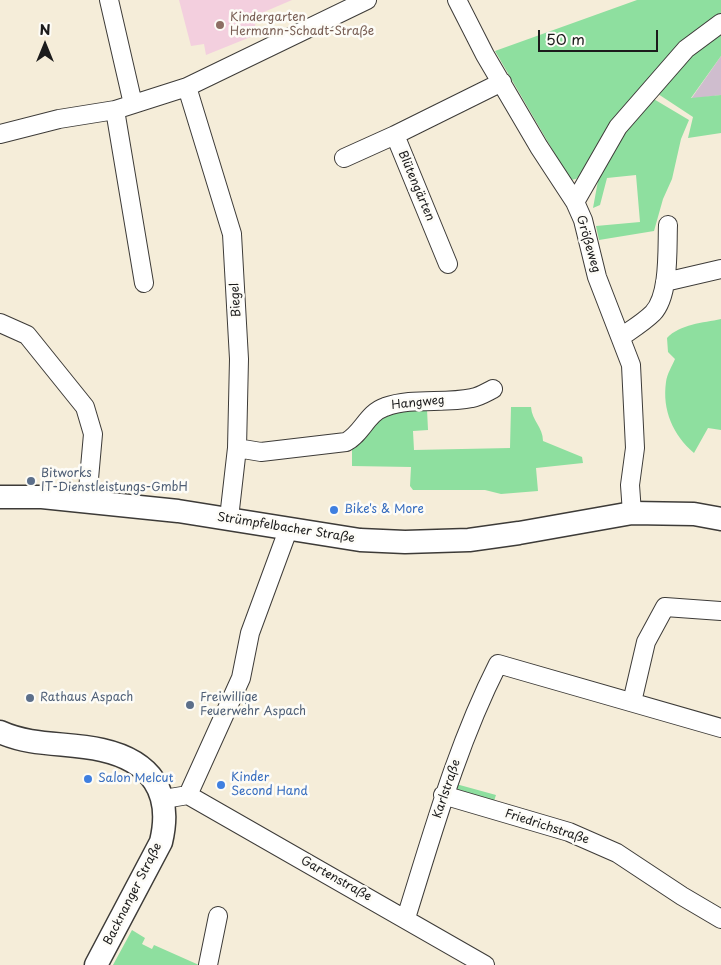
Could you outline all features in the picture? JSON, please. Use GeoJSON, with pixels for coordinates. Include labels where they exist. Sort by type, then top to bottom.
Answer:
{"type":"FeatureCollection","features":[{"type":"Feature","properties":{"kind":"street"},"geometry":{"type":"LineString","coordinates":[[109,0],[133,104]]}},
{"type":"Feature","properties":{"kind":"street"},"geometry":{"type":"LineString","coordinates":[[0,134],[59,119],[115,110],[187,88],[367,0]]}},
{"type":"Feature","properties":{"kind":"street"},"geometry":{"type":"LineString","coordinates":[[457,0],[472,32],[538,147],[575,202]]}},
{"type":"Feature","properties":{"kind":"street","name":"Größeweg"},"geometry":{"type":"LineString","coordinates":[[632,513],[630,485],[635,448],[634,394],[630,365],[598,277],[583,220],[575,202],[618,127],[686,49],[721,23]]}},
{"type":"Feature","properties":{"kind":"street","name":"Blütengärten"},"geometry":{"type":"LineString","coordinates":[[448,264],[394,135],[502,82]]}},
{"type":"Feature","properties":{"kind":"street","name":"Biegel"},"geometry":{"type":"LineString","coordinates":[[187,88],[232,234],[240,359],[237,448],[229,518]]}},
{"type":"Feature","properties":{"kind":"street"},"geometry":{"type":"LineString","coordinates":[[115,110],[144,283]]}},
{"type":"Feature","properties":{"kind":"street"},"geometry":{"type":"LineString","coordinates":[[344,158],[394,135]]}},
{"type":"Feature","properties":{"kind":"street"},"geometry":{"type":"LineString","coordinates":[[621,337],[654,312],[665,282],[668,225]]}},
{"type":"Feature","properties":{"kind":"street"},"geometry":{"type":"LineString","coordinates":[[665,282],[721,269]]}},
{"type":"Feature","properties":{"kind":"street"},"geometry":{"type":"LineString","coordinates":[[0,322],[27,335],[85,407],[90,421],[93,443],[87,501]]}},
{"type":"Feature","properties":{"kind":"street","name":"Hangweg"},"geometry":{"type":"LineString","coordinates":[[237,448],[261,452],[346,442],[356,438],[370,417],[382,408],[402,403],[473,398],[493,389]]}},
{"type":"Feature","properties":{"kind":"street","name":"Strümpfelbacher Straße"},"geometry":{"type":"LineString","coordinates":[[0,497],[42,497],[87,501],[229,518],[288,530],[360,540],[405,542],[469,540],[632,513],[694,514],[721,519]]}},
{"type":"Feature","properties":{"kind":"street"},"geometry":{"type":"LineString","coordinates":[[164,799],[188,794],[241,678],[250,633],[288,530]]}},
{"type":"Feature","properties":{"kind":"street"},"geometry":{"type":"LineString","coordinates":[[721,611],[665,607],[646,642],[632,702],[721,728]]}},
{"type":"Feature","properties":{"kind":"street","name":"Karlstraße"},"geometry":{"type":"LineString","coordinates":[[406,918],[443,795],[477,707],[498,664],[632,702]]}},
{"type":"Feature","properties":{"kind":"street","name":"Backnanger Straße"},"geometry":{"type":"LineString","coordinates":[[0,732],[33,742],[102,750],[124,758],[143,766],[157,784],[164,799],[164,829],[161,842],[96,965]]}},
{"type":"Feature","properties":{"kind":"street","name":"Gartenstraße"},"geometry":{"type":"LineString","coordinates":[[188,794],[485,965]]}},
{"type":"Feature","properties":{"kind":"street","name":"Friedrichstraße"},"geometry":{"type":"LineString","coordinates":[[443,795],[570,832],[617,852],[682,896],[721,919]]}},
{"type":"Feature","properties":{"kind":"street"},"geometry":{"type":"LineString","coordinates":[[208,965],[218,916]]}},
{"type":"Feature","properties":{"kind":"shaded area","name":"Kindergarten Hermann-Schadt-Straße"},"geometry":{"type":"Polygon","coordinates":[[[179,0],[292,0],[257,15],[253,36],[206,55],[204,44],[191,46],[179,0]]]}},
{"type":"Feature","properties":{"kind":"shaded area"},"geometry":{"type":"Polygon","coordinates":[[[721,56],[721,95],[691,99],[721,56]]]}},
{"type":"Feature","properties":{"kind":"green space"},"geometry":{"type":"Polygon","coordinates":[[[637,0],[721,0],[721,19],[582,173],[576,179],[570,180],[495,51],[637,0]]]}},
{"type":"Feature","properties":{"kind":"green space"},"geometry":{"type":"Polygon","coordinates":[[[721,29],[721,56],[691,98],[721,95],[721,133],[688,138],[693,117],[655,92],[690,51],[721,29]]]}},
{"type":"Feature","properties":{"kind":"green space"},"geometry":{"type":"Polygon","coordinates":[[[652,98],[689,120],[681,139],[672,179],[663,199],[654,231],[599,240],[596,226],[640,222],[636,175],[607,178],[600,205],[593,208],[600,170],[614,141],[652,98]]]}},
{"type":"Feature","properties":{"kind":"green space"},"geometry":{"type":"Polygon","coordinates":[[[721,319],[721,430],[708,428],[694,453],[680,438],[668,412],[665,392],[666,382],[675,359],[668,352],[667,338],[672,333],[685,327],[721,319]]]}},
{"type":"Feature","properties":{"kind":"green space"},"geometry":{"type":"Polygon","coordinates":[[[511,407],[531,407],[533,416],[543,436],[543,441],[582,457],[583,463],[536,468],[538,491],[501,494],[485,490],[413,490],[410,486],[411,467],[352,466],[352,445],[361,443],[382,418],[401,410],[427,409],[428,430],[413,431],[414,450],[510,448],[511,407]]]}},
{"type":"Feature","properties":{"kind":"green space"},"geometry":{"type":"Polygon","coordinates":[[[456,784],[496,795],[493,804],[454,793],[456,784]]]}},
{"type":"Feature","properties":{"kind":"green space"},"geometry":{"type":"Polygon","coordinates":[[[132,930],[145,938],[142,944],[152,949],[154,945],[199,965],[113,965],[132,930]]]}},
{"type":"Feature","properties":{"kind":"place","name":"Kindergarten Hermann-Schadt-Straße"},"geometry":{"type":"Point","coordinates":[220,25]}},
{"type":"Feature","properties":{"kind":"place","name":"Bitworks IT-Dienstleistungs-GmbH"},"geometry":{"type":"Point","coordinates":[31,481]}},
{"type":"Feature","properties":{"kind":"place","name":"Bike's & More"},"geometry":{"type":"Point","coordinates":[334,510]}},
{"type":"Feature","properties":{"kind":"place","name":"Rathaus Aspach"},"geometry":{"type":"Point","coordinates":[30,698]}},
{"type":"Feature","properties":{"kind":"place","name":"Freiwillige Feuerwehr Aspach"},"geometry":{"type":"Point","coordinates":[190,705]}},
{"type":"Feature","properties":{"kind":"place","name":"Salon Melcut"},"geometry":{"type":"Point","coordinates":[88,779]}},
{"type":"Feature","properties":{"kind":"place","name":"Kinder Second Hand"},"geometry":{"type":"Point","coordinates":[221,785]}}]}
